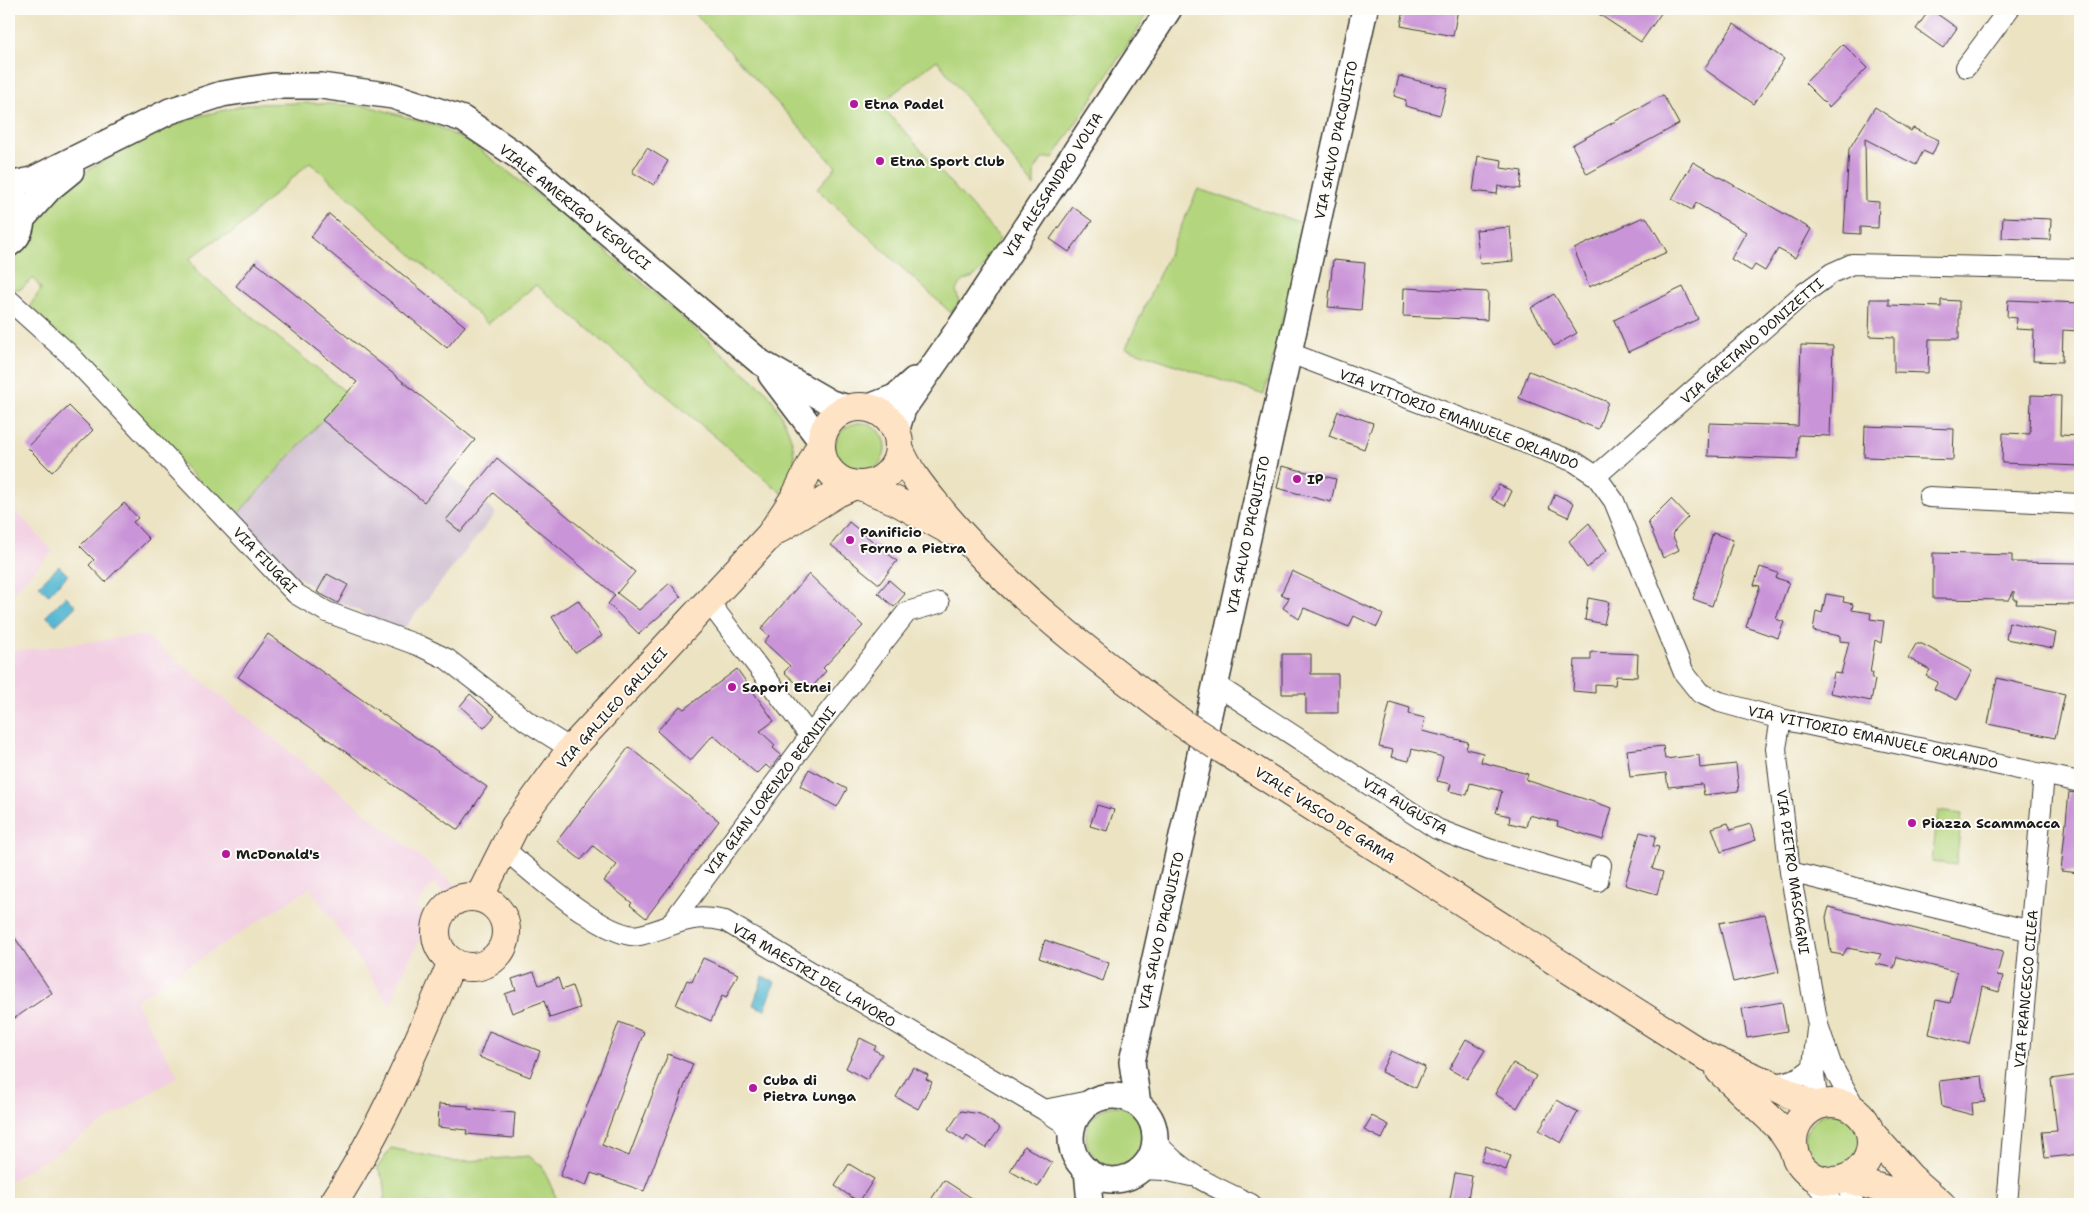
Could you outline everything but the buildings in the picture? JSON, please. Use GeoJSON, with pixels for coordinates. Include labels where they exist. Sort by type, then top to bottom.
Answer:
{"type":"FeatureCollection","features":[{"type":"Feature","properties":{"kind":"main road"},"geometry":{"type":"LineString","coordinates":[[770,535],[795,497],[821,442],[826,426],[832,418],[858,408],[884,416],[897,440],[904,462],[917,481],[968,543]]}},
{"type":"Feature","properties":{"kind":"main road"},"geometry":{"type":"LineString","coordinates":[[770,535],[837,492],[856,485],[878,481],[892,467],[897,440]]}},
{"type":"Feature","properties":{"kind":"main road"},"geometry":{"type":"LineString","coordinates":[[821,442],[822,454],[831,472],[839,479],[896,501],[968,543]]}},
{"type":"Feature","properties":{"kind":"main road","name":"VIA GALILEO GALILEI"},"geometry":{"type":"LineString","coordinates":[[480,898],[524,812],[571,749],[770,535]]}},
{"type":"Feature","properties":{"kind":"main road","name":"VIALE VASCO DE GAMA"},"geometry":{"type":"LineString","coordinates":[[968,543],[1050,621],[1182,723],[1704,1056]]}},
{"type":"Feature","properties":{"kind":"main road"},"geometry":{"type":"LineString","coordinates":[[470,896],[490,903],[499,911],[505,928],[503,946],[496,956],[487,963],[475,967],[463,966],[452,962],[439,947],[436,931],[438,918],[451,903],[470,896]]}},
{"type":"Feature","properties":{"kind":"main road"},"geometry":{"type":"LineString","coordinates":[[333,1204],[374,1135],[408,1064],[452,962]]}},
{"type":"Feature","properties":{"kind":"main road"},"geometry":{"type":"LineString","coordinates":[[1704,1056],[1816,1106]]}},
{"type":"Feature","properties":{"kind":"main road"},"geometry":{"type":"LineString","coordinates":[[1704,1056],[1780,1128],[1798,1158],[1822,1180],[1845,1179],[1893,1192],[1921,1204]]}},
{"type":"Feature","properties":{"kind":"main road"},"geometry":{"type":"LineString","coordinates":[[1798,1158],[1795,1126],[1804,1114],[1816,1106],[1838,1103],[1864,1122],[1910,1177],[1941,1204]]}},
{"type":"Feature","properties":{"kind":"main road"},"geometry":{"type":"LineString","coordinates":[[1845,1179],[1857,1172],[1866,1161],[1871,1147],[1864,1122]]}},
{"type":"Feature","properties":{"kind":"street","name":"VIA ALESSANDRO VOLTA"},"geometry":{"type":"LineString","coordinates":[[936,360],[1169,9]]}},
{"type":"Feature","properties":{"kind":"street","name":"VIA SALVO D'ACQUISTO"},"geometry":{"type":"LineString","coordinates":[[1132,1062],[1365,9]]}},
{"type":"Feature","properties":{"kind":"street"},"geometry":{"type":"LineString","coordinates":[[1966,67],[2009,9]]}},
{"type":"Feature","properties":{"kind":"street","name":"VIALE AMERIGO VESPUCCI"},"geometry":{"type":"LineString","coordinates":[[109,143],[170,111],[222,94],[273,86],[322,86],[393,96],[463,119],[519,158],[760,362]]}},
{"type":"Feature","properties":{"kind":"street"},"geometry":{"type":"LineString","coordinates":[[9,185],[32,180],[109,143]]}},
{"type":"Feature","properties":{"kind":"street"},"geometry":{"type":"LineString","coordinates":[[10,244],[20,231],[23,218],[50,188],[109,143]]}},
{"type":"Feature","properties":{"kind":"street"},"geometry":{"type":"LineString","coordinates":[[9,191],[17,199],[23,218]]}},
{"type":"Feature","properties":{"kind":"street","name":"VIA GAETANO DONIZETTI"},"geometry":{"type":"LineString","coordinates":[[1596,476],[1803,294],[1832,273],[1852,264],[2080,269]]}},
{"type":"Feature","properties":{"kind":"street","name":"VIA FIUGGI"},"geometry":{"type":"LineString","coordinates":[[9,300],[69,354],[296,594],[327,612],[420,646],[447,659],[528,722],[571,749]]}},
{"type":"Feature","properties":{"kind":"street","name":"VIA VITTORIO EMANUELE ORLANDO"},"geometry":{"type":"LineString","coordinates":[[1290,353],[1574,462],[1596,476],[1614,501],[1684,673],[1700,693],[1720,702],[1781,719],[2080,782]]}},
{"type":"Feature","properties":{"kind":"street"},"geometry":{"type":"LineString","coordinates":[[760,362],[831,403],[858,408],[895,397],[936,360]]}},
{"type":"Feature","properties":{"kind":"street"},"geometry":{"type":"LineString","coordinates":[[897,440],[903,409],[936,360]]}},
{"type":"Feature","properties":{"kind":"street"},"geometry":{"type":"LineString","coordinates":[[760,362],[821,442]]}},
{"type":"Feature","properties":{"kind":"street"},"geometry":{"type":"LineString","coordinates":[[1929,497],[2080,504]]}},
{"type":"Feature","properties":{"kind":"street"},"geometry":{"type":"LineString","coordinates":[[709,602],[810,736]]}},
{"type":"Feature","properties":{"kind":"street","name":"VIA GIAN LORENZO BERNINI"},"geometry":{"type":"LineString","coordinates":[[670,925],[810,736],[907,612],[939,604]]}},
{"type":"Feature","properties":{"kind":"street","name":"VIA AUGUSTA"},"geometry":{"type":"LineString","coordinates":[[1216,685],[1437,829],[1489,849],[1598,881],[1601,865]]}},
{"type":"Feature","properties":{"kind":"street","name":"VIA PIETRO MASCAGNI"},"geometry":{"type":"LineString","coordinates":[[1781,719],[1776,748],[1790,872],[1818,1025]]}},
{"type":"Feature","properties":{"kind":"street","name":"VIA FRANCESCO CILEA"},"geometry":{"type":"LineString","coordinates":[[2007,1204],[2044,774]]}},
{"type":"Feature","properties":{"kind":"street","name":"VIA MAESTRI DEL LAVORO"},"geometry":{"type":"LineString","coordinates":[[504,849],[598,923],[620,933],[638,935],[688,919],[706,917],[725,921],[1044,1110],[1064,1123],[1072,1139]]}},
{"type":"Feature","properties":{"kind":"street"},"geometry":{"type":"LineString","coordinates":[[1790,872],[2031,931]]}},
{"type":"Feature","properties":{"kind":"street"},"geometry":{"type":"LineString","coordinates":[[1816,1106],[1813,1066],[1818,1025]]}},
{"type":"Feature","properties":{"kind":"street"},"geometry":{"type":"LineString","coordinates":[[1818,1025],[1831,1064],[1864,1122]]}},
{"type":"Feature","properties":{"kind":"street"},"geometry":{"type":"LineString","coordinates":[[1132,1062],[1100,1098],[1077,1116],[1073,1127],[1072,1139],[1079,1161],[1087,1170],[1108,1179],[1164,1170],[1197,1178]]}},
{"type":"Feature","properties":{"kind":"street"},"geometry":{"type":"LineString","coordinates":[[1106,1204],[1130,1174],[1151,1156],[1155,1140],[1153,1124],[1138,1104],[1132,1062]]}},
{"type":"Feature","properties":{"kind":"street"},"geometry":{"type":"LineString","coordinates":[[1772,1085],[1794,1080],[1807,1074],[1813,1066]]}},
{"type":"Feature","properties":{"kind":"street"},"geometry":{"type":"LineString","coordinates":[[1044,1110],[1117,1096],[1138,1104]]}},
{"type":"Feature","properties":{"kind":"street"},"geometry":{"type":"LineString","coordinates":[[1155,1140],[1165,1154],[1197,1178],[1251,1204]]}},
{"type":"Feature","properties":{"kind":"street"},"geometry":{"type":"LineString","coordinates":[[1798,1158],[1833,1204]]}},
{"type":"Feature","properties":{"kind":"street"},"geometry":{"type":"LineString","coordinates":[[1087,1170],[1090,1204]]}},
{"type":"Feature","properties":{"kind":"street"},"geometry":{"type":"LineString","coordinates":[[1845,1179],[1854,1204]]}},
{"type":"Feature","properties":{"kind":"shaded area"},"geometry":{"type":"Polygon","coordinates":[[[347,393],[496,513],[402,631],[363,618],[364,613],[339,602],[337,605],[316,593],[314,588],[295,575],[286,575],[234,518],[347,393]]]}},
{"type":"Feature","properties":{"kind":"shaded area"},"geometry":{"type":"Polygon","coordinates":[[[9,504],[53,551],[9,596],[9,504]]]}},
{"type":"Feature","properties":{"kind":"shaded area"},"geometry":{"type":"Polygon","coordinates":[[[9,625],[14,651],[145,635],[459,888],[450,893],[442,891],[433,883],[416,907],[426,916],[427,925],[399,981],[391,1007],[310,888],[135,1001],[178,1076],[9,1182],[9,625]]]}},
{"type":"Feature","properties":{"kind":"green space","name":"Etna Sport Club"},"geometry":{"type":"Polygon","coordinates":[[[691,9],[1151,9],[1053,158],[1043,158],[1034,171],[1034,187],[937,60],[880,104],[1000,238],[981,270],[975,276],[962,282],[956,290],[959,302],[951,313],[817,189],[836,167],[691,9]]]}},
{"type":"Feature","properties":{"kind":"green space"},"geometry":{"type":"Polygon","coordinates":[[[311,103],[368,106],[437,126],[474,145],[580,228],[768,393],[788,430],[794,455],[794,468],[783,494],[536,285],[488,324],[310,162],[232,233],[215,240],[189,259],[199,274],[347,393],[234,518],[30,306],[41,289],[33,278],[21,289],[9,289],[9,268],[29,235],[53,202],[91,168],[142,139],[195,117],[251,104],[311,103]]]}},
{"type":"Feature","properties":{"kind":"green space"},"geometry":{"type":"Polygon","coordinates":[[[1198,189],[1305,224],[1264,395],[1126,348],[1198,189]]]}},
{"type":"Feature","properties":{"kind":"green space"},"geometry":{"type":"Polygon","coordinates":[[[855,423],[865,423],[878,430],[885,443],[885,453],[878,466],[865,473],[855,473],[846,469],[839,462],[835,453],[835,443],[839,434],[846,427],[855,423]]]}},
{"type":"Feature","properties":{"kind":"green space"},"geometry":{"type":"Polygon","coordinates":[[[1938,811],[1962,814],[1956,865],[1932,862],[1938,811]]]}},
{"type":"Feature","properties":{"kind":"green space"},"geometry":{"type":"Polygon","coordinates":[[[1116,1106],[1133,1111],[1141,1119],[1146,1136],[1141,1153],[1133,1161],[1116,1166],[1099,1161],[1091,1153],[1086,1136],[1091,1119],[1099,1111],[1116,1106]]]}},
{"type":"Feature","properties":{"kind":"green space"},"geometry":{"type":"Polygon","coordinates":[[[1835,1112],[1851,1117],[1856,1121],[1860,1126],[1865,1142],[1860,1158],[1856,1163],[1851,1167],[1835,1172],[1819,1167],[1814,1163],[1810,1158],[1805,1142],[1810,1126],[1814,1121],[1819,1117],[1835,1112]]]}},
{"type":"Feature","properties":{"kind":"green space"},"geometry":{"type":"Polygon","coordinates":[[[391,1148],[457,1162],[529,1156],[542,1166],[559,1204],[382,1204],[385,1186],[377,1168],[391,1148]]]}},
{"type":"Feature","properties":{"kind":"water"},"geometry":{"type":"Polygon","coordinates":[[[59,566],[68,575],[48,595],[39,585],[59,566]]]}},
{"type":"Feature","properties":{"kind":"water"},"geometry":{"type":"Polygon","coordinates":[[[66,596],[76,606],[56,625],[46,616],[66,596]]]}},
{"type":"Feature","properties":{"kind":"water"},"geometry":{"type":"Polygon","coordinates":[[[763,977],[775,982],[765,1010],[753,1005],[763,977]]]}},
{"type":"Feature","properties":{"kind":"place","name":"Etna Padel"},"geometry":{"type":"Point","coordinates":[854,104]}},
{"type":"Feature","properties":{"kind":"place","name":"Etna Sport Club"},"geometry":{"type":"Point","coordinates":[880,161]}},
{"type":"Feature","properties":{"kind":"place","name":"IP"},"geometry":{"type":"Point","coordinates":[1297,479]}},
{"type":"Feature","properties":{"kind":"place","name":"Panificio Forno a Pietra"},"geometry":{"type":"Point","coordinates":[850,540]}},
{"type":"Feature","properties":{"kind":"place","name":"Sapori Etnei"},"geometry":{"type":"Point","coordinates":[732,687]}},
{"type":"Feature","properties":{"kind":"place","name":"Piazza Scammacca"},"geometry":{"type":"Point","coordinates":[1912,823]}},
{"type":"Feature","properties":{"kind":"place","name":"McDonald's"},"geometry":{"type":"Point","coordinates":[226,854]}},
{"type":"Feature","properties":{"kind":"place","name":"Cuba di Pietra Lunga"},"geometry":{"type":"Point","coordinates":[753,1088]}}]}
